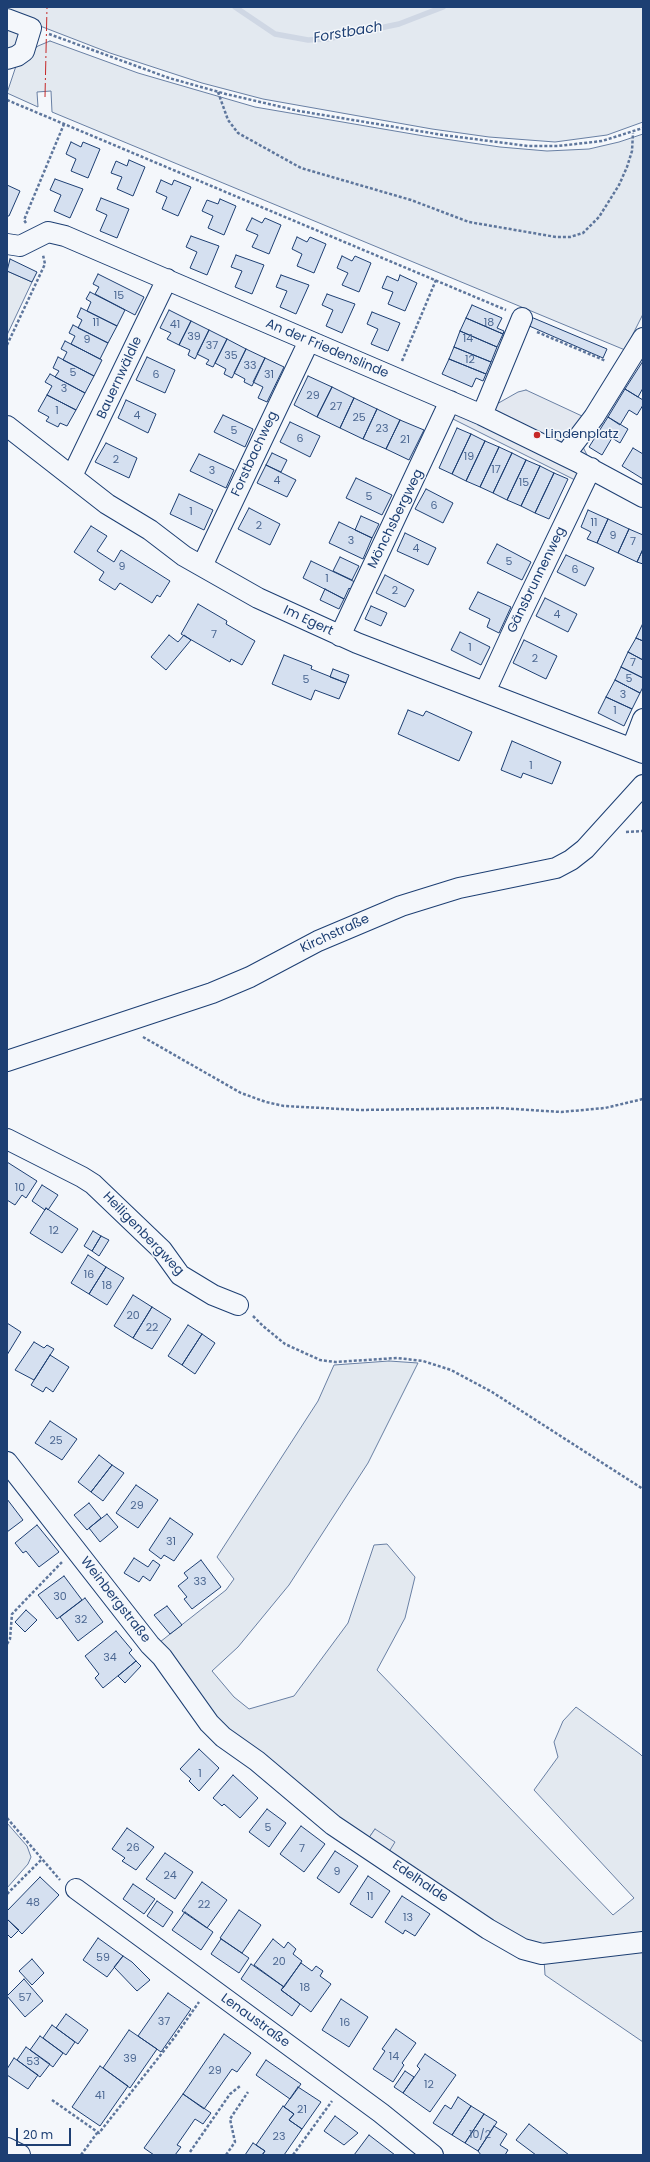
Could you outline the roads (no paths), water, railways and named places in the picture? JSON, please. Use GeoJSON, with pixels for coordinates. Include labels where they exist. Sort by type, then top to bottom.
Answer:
{"type":"FeatureCollection","features":[{"type":"Feature","properties":{"kind":"main road"},"geometry":{"type":"LineString","coordinates":[[7,2149],[19,2155]]}},
{"type":"Feature","properties":{"kind":"street"},"geometry":{"type":"LineString","coordinates":[[7,19],[32,28],[24,51],[18,56],[7,59]]}},
{"type":"Feature","properties":{"kind":"street","name":"An der Friedenslinde"},"geometry":{"type":"LineString","coordinates":[[7,244],[20,246],[45,232],[54,232],[167,279],[482,415],[591,468],[643,497]]}},
{"type":"Feature","properties":{"kind":"street","name":"Bauernwäldle"},"geometry":{"type":"LineString","coordinates":[[72,476],[167,279]]}},
{"type":"Feature","properties":{"kind":"street"},"geometry":{"type":"LineString","coordinates":[[482,415],[521,321]]}},
{"type":"Feature","properties":{"kind":"street"},"geometry":{"type":"LineString","coordinates":[[565,455],[589,424],[643,338]]}},
{"type":"Feature","properties":{"kind":"street","name":"Forstbachweg"},"geometry":{"type":"LineString","coordinates":[[202,566],[309,341]]}},
{"type":"Feature","properties":{"kind":"street","name":"Mönchsbergweg"},"geometry":{"type":"LineString","coordinates":[[340,636],[450,401]]}},
{"type":"Feature","properties":{"kind":"street","name":"Im Egert"},"geometry":{"type":"LineString","coordinates":[[7,426],[107,504],[131,517],[202,566],[258,598],[340,636],[638,751]]}},
{"type":"Feature","properties":{"kind":"street","name":"Gänsbrunnenweg"},"geometry":{"type":"LineString","coordinates":[[485,692],[516,622],[591,468]]}},
{"type":"Feature","properties":{"kind":"street"},"geometry":{"type":"LineString","coordinates":[[638,751],[643,719]]}},
{"type":"Feature","properties":{"kind":"street","name":"Kirchstraße"},"geometry":{"type":"LineString","coordinates":[[7,1061],[231,985],[318,941],[401,906],[459,888],[544,871],[562,865],[590,845],[643,785]]}},
{"type":"Feature","properties":{"kind":"street","name":"Heiligenbergweg"},"geometry":{"type":"LineString","coordinates":[[7,1139],[94,1184],[158,1246],[180,1275],[213,1295],[238,1305]]}},
{"type":"Feature","properties":{"kind":"street","name":"Weinbergstraße"},"geometry":{"type":"LineString","coordinates":[[7,1462],[150,1645],[162,1657],[207,1720],[223,1737]]}},
{"type":"Feature","properties":{"kind":"street","name":"Edelhalde"},"geometry":{"type":"LineString","coordinates":[[223,1737],[260,1764],[333,1825],[516,1945],[536,1953],[643,1942]]}},
{"type":"Feature","properties":{"kind":"street","name":"Lenaustraße"},"geometry":{"type":"LineString","coordinates":[[76,1889],[343,2086],[433,2155]]}},
{"type":"Feature","properties":{"kind":"waterway","name":"Forstbach"},"geometry":{"type":"LineString","coordinates":[[235,7],[275,34],[308,40],[327,39],[399,24],[443,7]]}},
{"type":"Feature","properties":{"kind":"place","name":"Lindenplatz"},"geometry":{"type":"Point","coordinates":[537,435]}}]}
